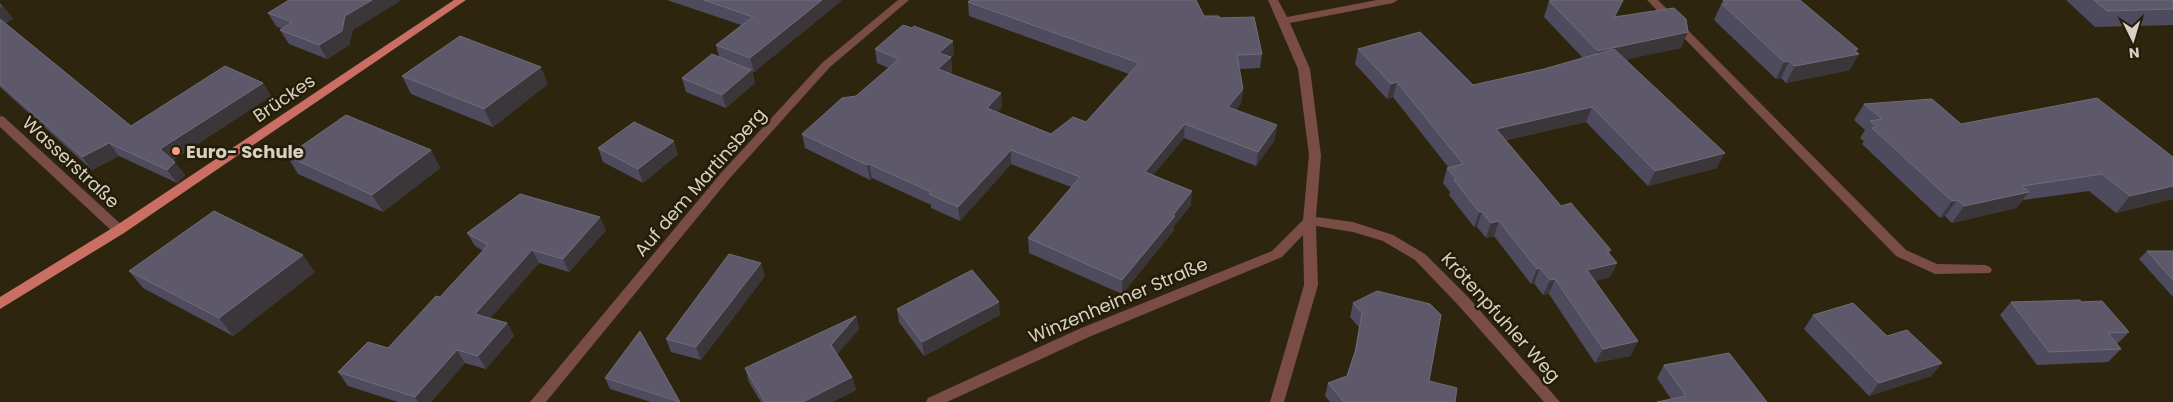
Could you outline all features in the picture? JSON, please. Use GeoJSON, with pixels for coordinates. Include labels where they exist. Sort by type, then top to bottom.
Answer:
{"type":"FeatureCollection","features":[{"type":"Feature","properties":{"kind":"main road","name":"Brückes"},"geometry":{"type":"LineString","coordinates":[[0,304],[119,230],[461,0]]}},
{"type":"Feature","properties":{"kind":"street","name":"Auf dem Martinsberg"},"geometry":{"type":"LineString","coordinates":[[537,402],[726,176],[819,73],[904,0]]}},
{"type":"Feature","properties":{"kind":"street"},"geometry":{"type":"LineString","coordinates":[[1273,0],[1304,69],[1315,155],[1309,221],[1311,284],[1277,402]]}},
{"type":"Feature","properties":{"kind":"street"},"geometry":{"type":"LineString","coordinates":[[1284,21],[1393,0]]}},
{"type":"Feature","properties":{"kind":"street"},"geometry":{"type":"LineString","coordinates":[[1652,0],[1901,253],[1935,269],[1985,270]]}},
{"type":"Feature","properties":{"kind":"street","name":"Wasserstraße"},"geometry":{"type":"LineString","coordinates":[[0,120],[119,230]]}},
{"type":"Feature","properties":{"kind":"street","name":"Winzenheimer Straße"},"geometry":{"type":"LineString","coordinates":[[933,402],[1084,333],[1277,254],[1309,221]]}},
{"type":"Feature","properties":{"kind":"street","name":"Krötenpfuhler Weg"},"geometry":{"type":"LineString","coordinates":[[1309,221],[1353,227],[1388,238],[1420,257],[1464,302],[1553,402]]}},
{"type":"Feature","properties":{"kind":"building"},"geometry":{"type":"Polygon","coordinates":[[[289,0],[372,0],[345,16],[342,31],[319,45],[280,30],[292,22],[268,13],[289,0]]]}},
{"type":"Feature","properties":{"kind":"building"},"geometry":{"type":"Polygon","coordinates":[[[704,0],[822,0],[750,58],[716,45],[753,17],[704,0]]]}},
{"type":"Feature","properties":{"kind":"building"},"geometry":{"type":"Polygon","coordinates":[[[970,0],[1196,0],[1204,16],[1219,16],[1219,18],[1254,17],[1262,54],[1237,55],[1243,89],[1228,107],[1277,125],[1258,152],[1185,124],[1145,172],[1192,191],[1173,215],[1175,216],[1122,280],[1028,238],[1080,177],[1011,150],[958,207],[929,194],[931,192],[869,164],[867,165],[802,134],[842,98],[856,96],[899,59],[875,49],[903,25],[912,28],[914,26],[953,41],[939,53],[951,57],[938,69],[1001,93],[987,108],[1051,134],[1073,117],[1086,122],[1139,63],[968,2],[970,0]]]}},
{"type":"Feature","properties":{"kind":"building"},"geometry":{"type":"Polygon","coordinates":[[[1623,0],[1614,17],[1674,8],[1686,19],[1688,32],[1598,51],[1549,1],[1623,0]]]}},
{"type":"Feature","properties":{"kind":"building"},"geometry":{"type":"Polygon","coordinates":[[[1723,0],[1800,0],[1858,49],[1854,50],[1859,54],[1795,66],[1789,61],[1784,62],[1722,4],[1727,4],[1723,0]]]}},
{"type":"Feature","properties":{"kind":"building"},"geometry":{"type":"Polygon","coordinates":[[[2094,0],[2173,0],[2173,9],[2107,11],[2094,0]]]}},
{"type":"Feature","properties":{"kind":"building"},"geometry":{"type":"Polygon","coordinates":[[[0,19],[131,126],[225,66],[263,83],[160,149],[175,162],[167,170],[109,143],[82,157],[0,84],[0,19]]]}},
{"type":"Feature","properties":{"kind":"building"},"geometry":{"type":"Polygon","coordinates":[[[1420,32],[1473,85],[1544,69],[1614,49],[1725,153],[1655,171],[1592,107],[1496,129],[1561,206],[1571,203],[1611,250],[1607,251],[1617,263],[1587,270],[1638,341],[1603,349],[1555,279],[1550,280],[1540,268],[1537,269],[1499,221],[1491,223],[1482,212],[1479,212],[1447,168],[1463,164],[1397,82],[1391,84],[1358,49],[1420,32]]]}},
{"type":"Feature","properties":{"kind":"building"},"geometry":{"type":"Polygon","coordinates":[[[460,36],[541,67],[484,109],[402,76],[460,36]]]}},
{"type":"Feature","properties":{"kind":"building"},"geometry":{"type":"Polygon","coordinates":[[[712,54],[751,70],[722,95],[682,78],[712,54]]]}},
{"type":"Feature","properties":{"kind":"building"},"geometry":{"type":"Polygon","coordinates":[[[2097,98],[2173,157],[2173,186],[2130,196],[2102,174],[2022,186],[2029,192],[1964,206],[1957,200],[1952,201],[1872,128],[1877,127],[1870,121],[1882,119],[1864,104],[1932,99],[1961,124],[2097,98]]]}},
{"type":"Feature","properties":{"kind":"building"},"geometry":{"type":"Polygon","coordinates":[[[346,115],[431,150],[372,195],[287,156],[346,115]]]}},
{"type":"Feature","properties":{"kind":"building"},"geometry":{"type":"Polygon","coordinates":[[[634,122],[674,141],[638,169],[598,148],[634,122]]]}},
{"type":"Feature","properties":{"kind":"building"},"geometry":{"type":"Polygon","coordinates":[[[520,194],[600,217],[563,259],[532,250],[475,314],[507,323],[478,356],[457,350],[415,397],[338,372],[368,342],[388,348],[436,296],[440,297],[488,245],[467,233],[520,194]]]}},
{"type":"Feature","properties":{"kind":"building"},"geometry":{"type":"Polygon","coordinates":[[[214,211],[303,255],[219,318],[129,271],[214,211]]]}},
{"type":"Feature","properties":{"kind":"building"},"geometry":{"type":"Polygon","coordinates":[[[2147,251],[2173,251],[2173,280],[2147,251]]]}},
{"type":"Feature","properties":{"kind":"building"},"geometry":{"type":"Polygon","coordinates":[[[729,254],[761,263],[696,347],[666,339],[729,254]]]}},
{"type":"Feature","properties":{"kind":"building"},"geometry":{"type":"Polygon","coordinates":[[[972,270],[999,302],[922,342],[897,309],[972,270]]]}},
{"type":"Feature","properties":{"kind":"building"},"geometry":{"type":"Polygon","coordinates":[[[1377,291],[1430,304],[1441,315],[1429,381],[1457,388],[1455,402],[1344,402],[1328,383],[1347,376],[1356,349],[1362,313],[1353,303],[1377,291]]]}},
{"type":"Feature","properties":{"kind":"building"},"geometry":{"type":"Polygon","coordinates":[[[2080,300],[2081,302],[2102,301],[2129,332],[2108,333],[2121,349],[2049,352],[2011,302],[2080,300]]]}},
{"type":"Feature","properties":{"kind":"building"},"geometry":{"type":"Polygon","coordinates":[[[1853,303],[1887,336],[1907,330],[1942,363],[1879,383],[1813,315],[1853,303]]]}},
{"type":"Feature","properties":{"kind":"building"},"geometry":{"type":"Polygon","coordinates":[[[856,316],[831,345],[852,377],[803,402],[765,402],[745,368],[856,316]]]}},
{"type":"Feature","properties":{"kind":"building"},"geometry":{"type":"Polygon","coordinates":[[[640,331],[680,402],[605,378],[640,331]]]}},
{"type":"Feature","properties":{"kind":"building"},"geometry":{"type":"Polygon","coordinates":[[[1729,353],[1767,402],[1657,402],[1686,396],[1664,365],[1729,353]]]}},
{"type":"Feature","properties":{"kind":"place","name":"Euro- Schule"},"geometry":{"type":"Point","coordinates":[176,151]}}]}
